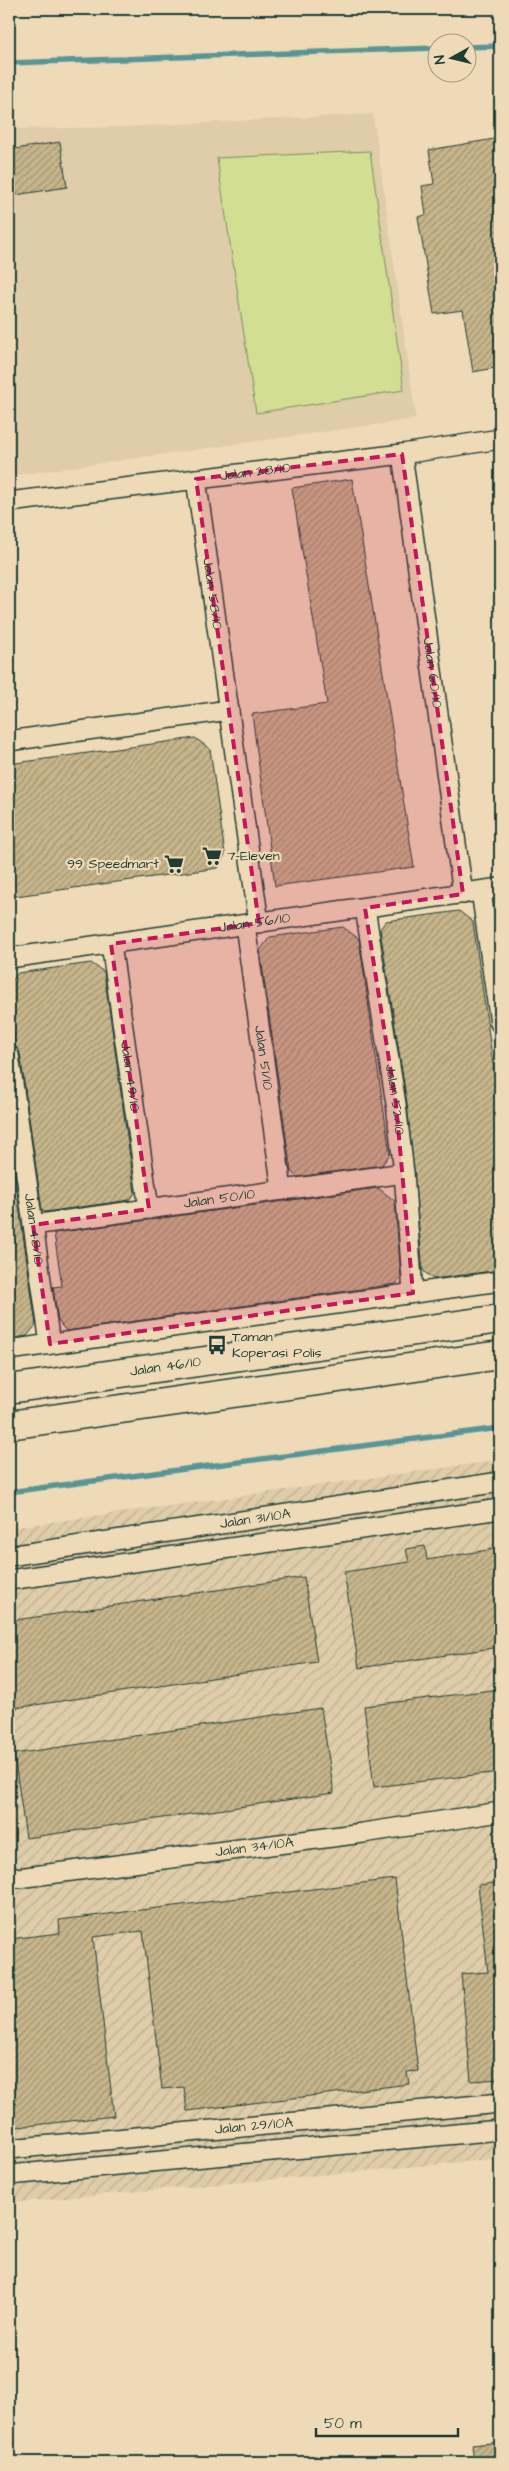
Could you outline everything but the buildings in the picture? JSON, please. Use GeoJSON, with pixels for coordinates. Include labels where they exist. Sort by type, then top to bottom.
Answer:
{"type":"FeatureCollection","features":[{"type":"Feature","properties":{"kind":"main road","name":"Jalan 46/10"},"geometry":{"type":"LineString","coordinates":[[9,1389],[500,1319]]}},
{"type":"Feature","properties":{"kind":"main road"},"geometry":{"type":"LineString","coordinates":[[9,1425],[500,1355]]}},
{"type":"Feature","properties":{"kind":"street","name":"Jalan 28/10"},"geometry":{"type":"LineString","coordinates":[[9,502],[402,454],[500,439]]}},
{"type":"Feature","properties":{"kind":"street","name":"Jalan 60/10"},"geometry":{"type":"LineString","coordinates":[[402,454],[472,892],[500,1021]]}},
{"type":"Feature","properties":{"kind":"street","name":"Jalan 58/10"},"geometry":{"type":"LineString","coordinates":[[196,479],[229,710],[252,924]]}},
{"type":"Feature","properties":{"kind":"street"},"geometry":{"type":"LineString","coordinates":[[9,741],[229,710]]}},
{"type":"Feature","properties":{"kind":"street","name":"Jalan 56/10"},"geometry":{"type":"LineString","coordinates":[[9,958],[500,888]]}},
{"type":"Feature","properties":{"kind":"street","name":"Jalan 52/10"},"geometry":{"type":"LineString","coordinates":[[365,908],[396,1104],[404,1173],[413,1293]]}},
{"type":"Feature","properties":{"kind":"street","name":"Jalan 51/10"},"geometry":{"type":"LineString","coordinates":[[252,924],[282,1190]]}},
{"type":"Feature","properties":{"kind":"street","name":"Jalan 49/10"},"geometry":{"type":"LineString","coordinates":[[111,944],[149,1209]]}},
{"type":"Feature","properties":{"kind":"street","name":"Jalan 48/10"},"geometry":{"type":"LineString","coordinates":[[9,1055],[50,1344]]}},
{"type":"Feature","properties":{"kind":"street","name":"Jalan 50/10"},"geometry":{"type":"LineString","coordinates":[[33,1225],[404,1173]]}},
{"type":"Feature","properties":{"kind":"street"},"geometry":{"type":"LineString","coordinates":[[9,1350],[500,1280]]}},
{"type":"Feature","properties":{"kind":"street","name":"Jalan 31/10A"},"geometry":{"type":"LineString","coordinates":[[9,1556],[500,1482]]}},
{"type":"Feature","properties":{"kind":"street","name":"Jalan 31/10A"},"geometry":{"type":"LineString","coordinates":[[9,1580],[500,1509]]}},
{"type":"Feature","properties":{"kind":"street","name":"Jalan 34/10A"},"geometry":{"type":"LineString","coordinates":[[9,1875],[18,1878],[28,1877],[353,1834],[500,1812]]}},
{"type":"Feature","properties":{"kind":"street","name":"Jalan 29/10A"},"geometry":{"type":"LineString","coordinates":[[9,2149],[500,2103]]}},
{"type":"Feature","properties":{"kind":"street","name":"Jalan 29/10A"},"geometry":{"type":"LineString","coordinates":[[9,2175],[500,2130]]}},
{"type":"Feature","properties":{"kind":"highlighted area"},"geometry":{"type":"Polygon","coordinates":[[[402,454],[463,894],[365,908],[396,1104],[413,1293],[50,1344],[33,1225],[149,1209],[111,944],[259,923],[196,479],[402,454]]]}},
{"type":"Feature","properties":{"kind":"shaded area"},"geometry":{"type":"Polygon","coordinates":[[[373,114],[416,419],[9,476],[9,129],[124,127],[373,114]]]}},
{"type":"Feature","properties":{"kind":"shaded area"},"geometry":{"type":"Polygon","coordinates":[[[500,1460],[500,2177],[498,2159],[9,2203],[9,1528],[500,1460]]]}},
{"type":"Feature","properties":{"kind":"green space"},"geometry":{"type":"Polygon","coordinates":[[[370,151],[404,390],[256,413],[217,158],[370,151]]]}},
{"type":"Feature","properties":{"kind":"waterway"},"geometry":{"type":"LineString","coordinates":[[476,47],[500,46]]}},
{"type":"Feature","properties":{"kind":"waterway"},"geometry":{"type":"LineString","coordinates":[[9,63],[426,48]]}},
{"type":"Feature","properties":{"kind":"waterway"},"geometry":{"type":"LineString","coordinates":[[9,1492],[500,1428]]}},
{"type":"Feature","properties":{"kind":"place","name":"7-Eleven"},"geometry":{"type":"Point","coordinates":[212,856]}},
{"type":"Feature","properties":{"kind":"place","name":"99 Speedmart"},"geometry":{"type":"Point","coordinates":[174,864]}},
{"type":"Feature","properties":{"kind":"place","name":"Taman Koperasi Polis"},"geometry":{"type":"Point","coordinates":[217,1345]}}]}
